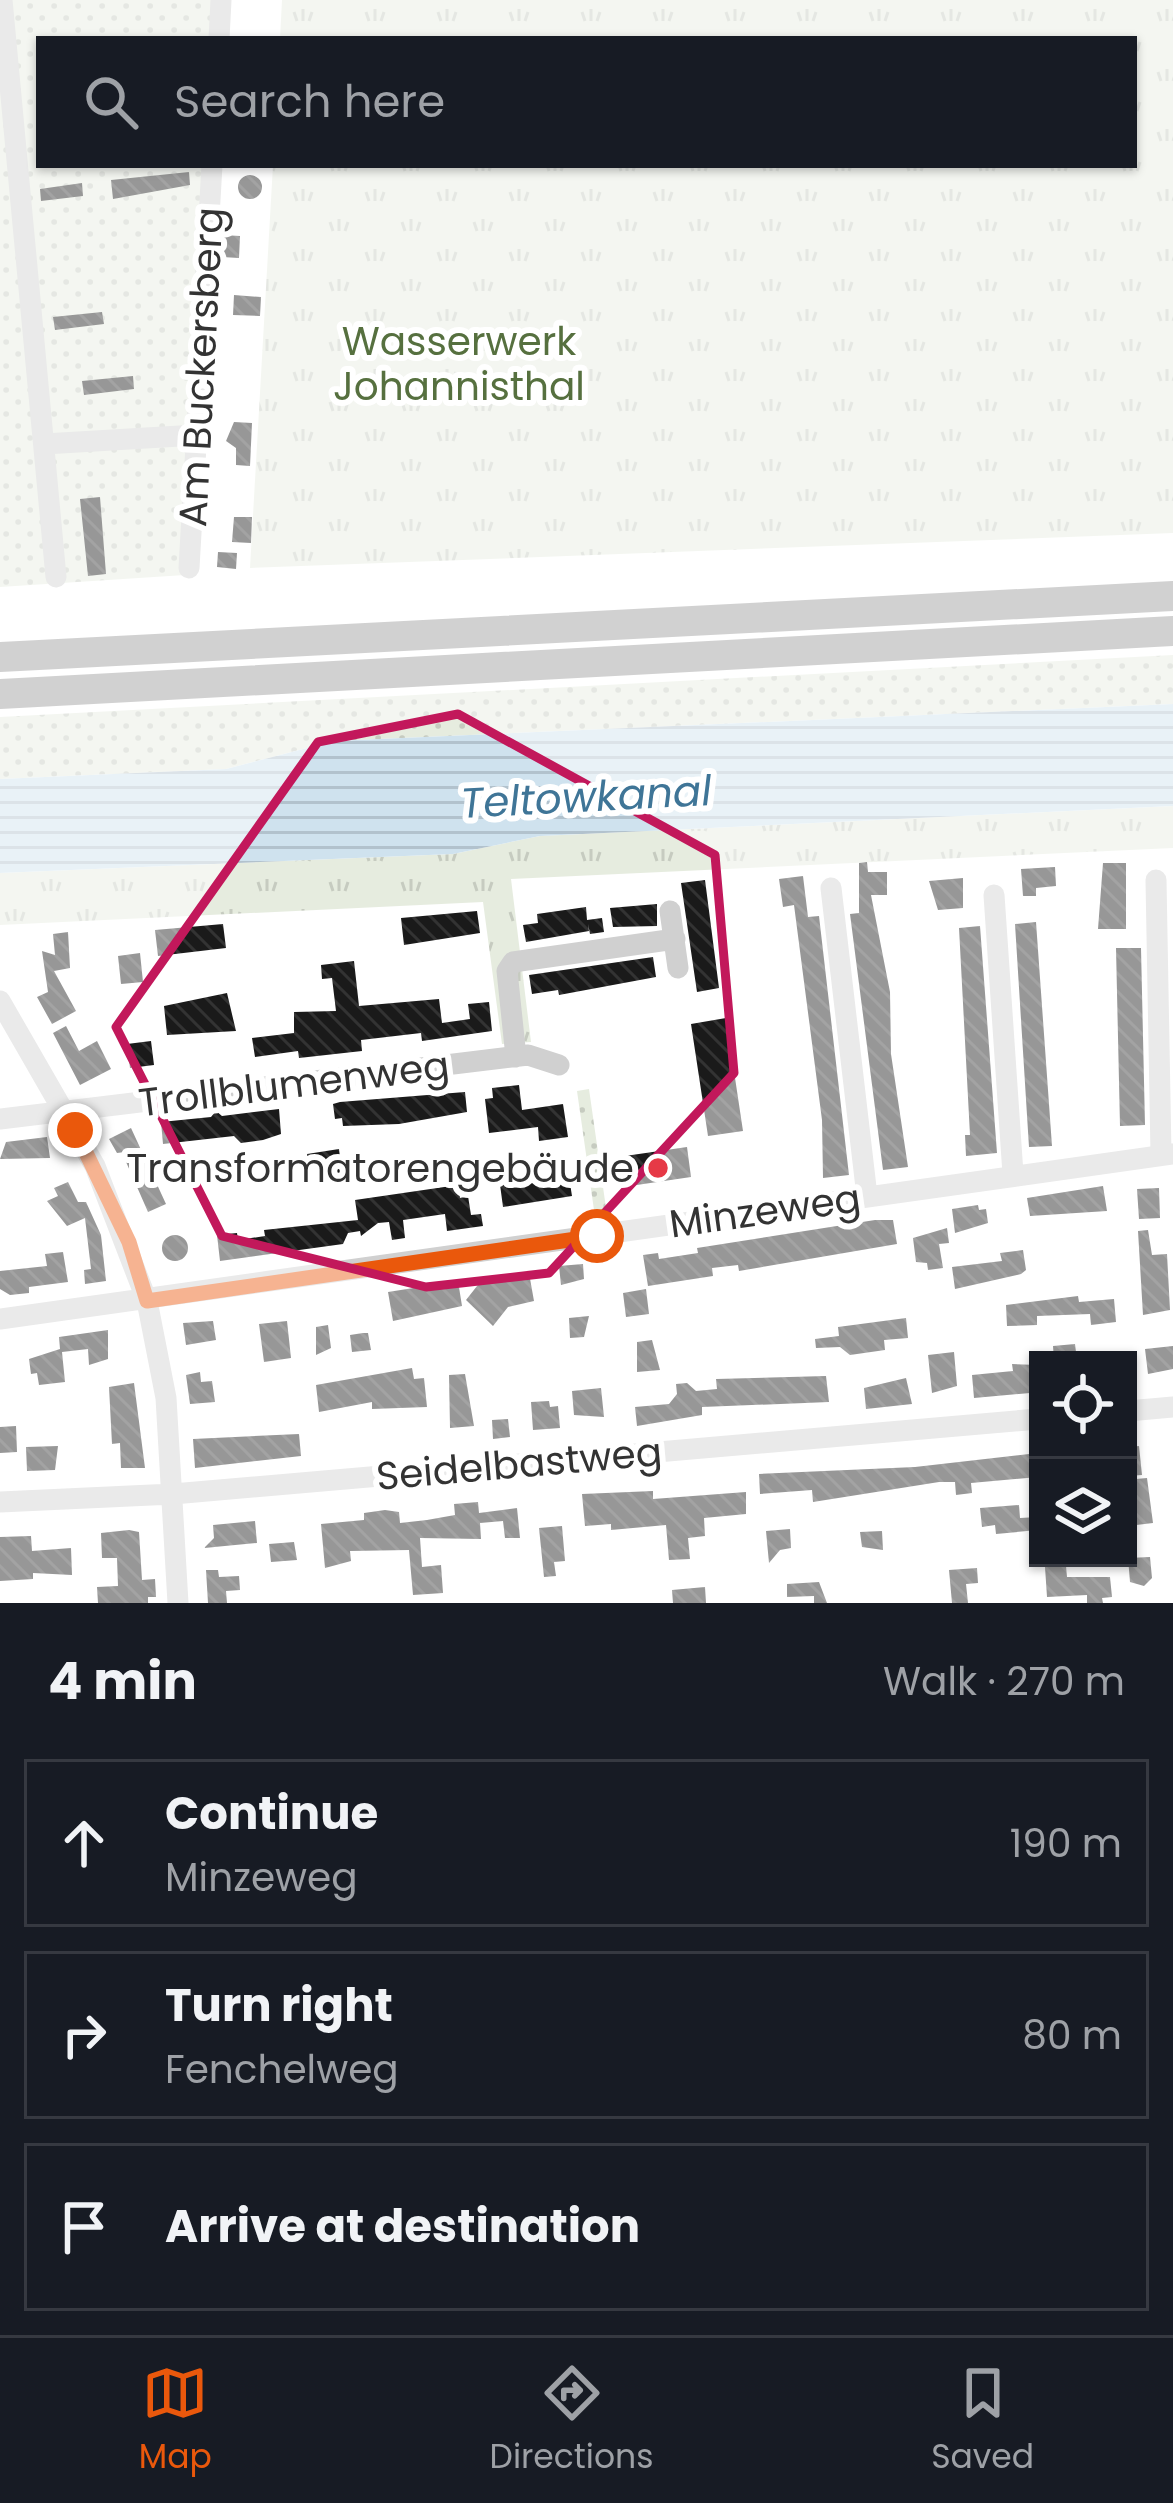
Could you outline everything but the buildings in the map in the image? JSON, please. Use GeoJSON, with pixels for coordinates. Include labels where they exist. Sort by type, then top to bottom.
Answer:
{"type":"FeatureCollection","features":[{"type":"Feature","properties":{"kind":"highway"},"geometry":{"type":"LineString","coordinates":[[0,657],[1173,596]]}},
{"type":"Feature","properties":{"kind":"highway"},"geometry":{"type":"LineString","coordinates":[[0,694],[1173,631]]}},
{"type":"Feature","properties":{"kind":"street"},"geometry":{"type":"LineString","coordinates":[[2,0],[56,577]]}},
{"type":"Feature","properties":{"kind":"street"},"geometry":{"type":"LineString","coordinates":[[219,36],[221,0]]}},
{"type":"Feature","properties":{"kind":"street","name":"Am Buckersberg"},"geometry":{"type":"LineString","coordinates":[[189,568],[212,168]]}},
{"type":"Feature","properties":{"kind":"street"},"geometry":{"type":"LineString","coordinates":[[44,444],[197,436]]}},
{"type":"Feature","properties":{"kind":"street"},"geometry":{"type":"LineString","coordinates":[[1156,880],[1167,1154]]}},
{"type":"Feature","properties":{"kind":"street"},"geometry":{"type":"LineString","coordinates":[[831,888],[867,1196]]}},
{"type":"Feature","properties":{"kind":"street"},"geometry":{"type":"LineString","coordinates":[[994,895],[1013,1174]]}},
{"type":"Feature","properties":{"kind":"street"},"geometry":{"type":"LineString","coordinates":[[670,910],[678,968]]}},
{"type":"Feature","properties":{"kind":"street"},"geometry":{"type":"LineString","coordinates":[[516,1057],[507,971],[513,962],[675,939]]}},
{"type":"Feature","properties":{"kind":"street"},"geometry":{"type":"LineString","coordinates":[[0,1001],[65,1111],[129,1242],[147,1301],[166,1398],[178,1603]]}},
{"type":"Feature","properties":{"kind":"street","name":"Trollblumenweg"},"geometry":{"type":"LineString","coordinates":[[0,1119],[516,1057],[542,1057],[559,1065]]}},
{"type":"Feature","properties":{"kind":"street","name":"Minzeweg"},"geometry":{"type":"LineString","coordinates":[[0,1318],[147,1301],[1167,1154]]}},
{"type":"Feature","properties":{"kind":"street"},"geometry":{"type":"LineString","coordinates":[[1137,1410],[1173,1407]]}},
{"type":"Feature","properties":{"kind":"street","name":"Seidelbastweg"},"geometry":{"type":"LineString","coordinates":[[0,1502],[173,1494],[1029,1420]]}},
{"type":"Feature","properties":{"kind":"highlighted area"},"geometry":{"type":"Polygon","coordinates":[[[458,714],[715,855],[734,1073],[549,1273],[426,1287],[222,1236],[116,1027],[318,742],[458,714]]]}},
{"type":"Feature","properties":{"kind":"green space"},"geometry":{"type":"Polygon","coordinates":[[[0,0],[217,0],[215,36],[36,36],[36,168],[208,168],[185,575],[0,587],[0,0]]]}},
{"type":"Feature","properties":{"kind":"green space","name":"Wasserwerk Johannisthal"},"geometry":{"type":"Polygon","coordinates":[[[282,0],[1173,0],[1173,533],[250,568],[273,168],[1137,168],[1137,36],[280,36],[282,0]]]}},
{"type":"Feature","properties":{"kind":"green space"},"geometry":{"type":"Polygon","coordinates":[[[1173,655],[1173,704],[334,741],[226,769],[0,779],[0,717],[1173,655]]]}},
{"type":"Feature","properties":{"kind":"green space"},"geometry":{"type":"Polygon","coordinates":[[[1173,806],[1173,848],[511,879],[531,1042],[502,1044],[483,902],[0,925],[0,873],[453,854],[540,836],[1173,806]]]}},
{"type":"Feature","properties":{"kind":"green space"},"geometry":{"type":"Polygon","coordinates":[[[589,1089],[608,1222],[596,1224],[577,1091],[589,1089]]]}},
{"type":"Feature","properties":{"kind":"water","name":"Teltowkanal"},"geometry":{"type":"Polygon","coordinates":[[[1173,704],[1173,806],[540,836],[453,854],[0,873],[0,779],[226,769],[334,741],[1173,704]]]}},
{"type":"Feature","properties":{"kind":"place","name":"Transformatorengebäude"},"geometry":{"type":"Point","coordinates":[658,1168]}},
{"type":"Feature","properties":{"kind":"route"},"geometry":{"type":"LineString","coordinates":[[75,1130],[129,1242],[147,1301],[597,1236]]}}]}
